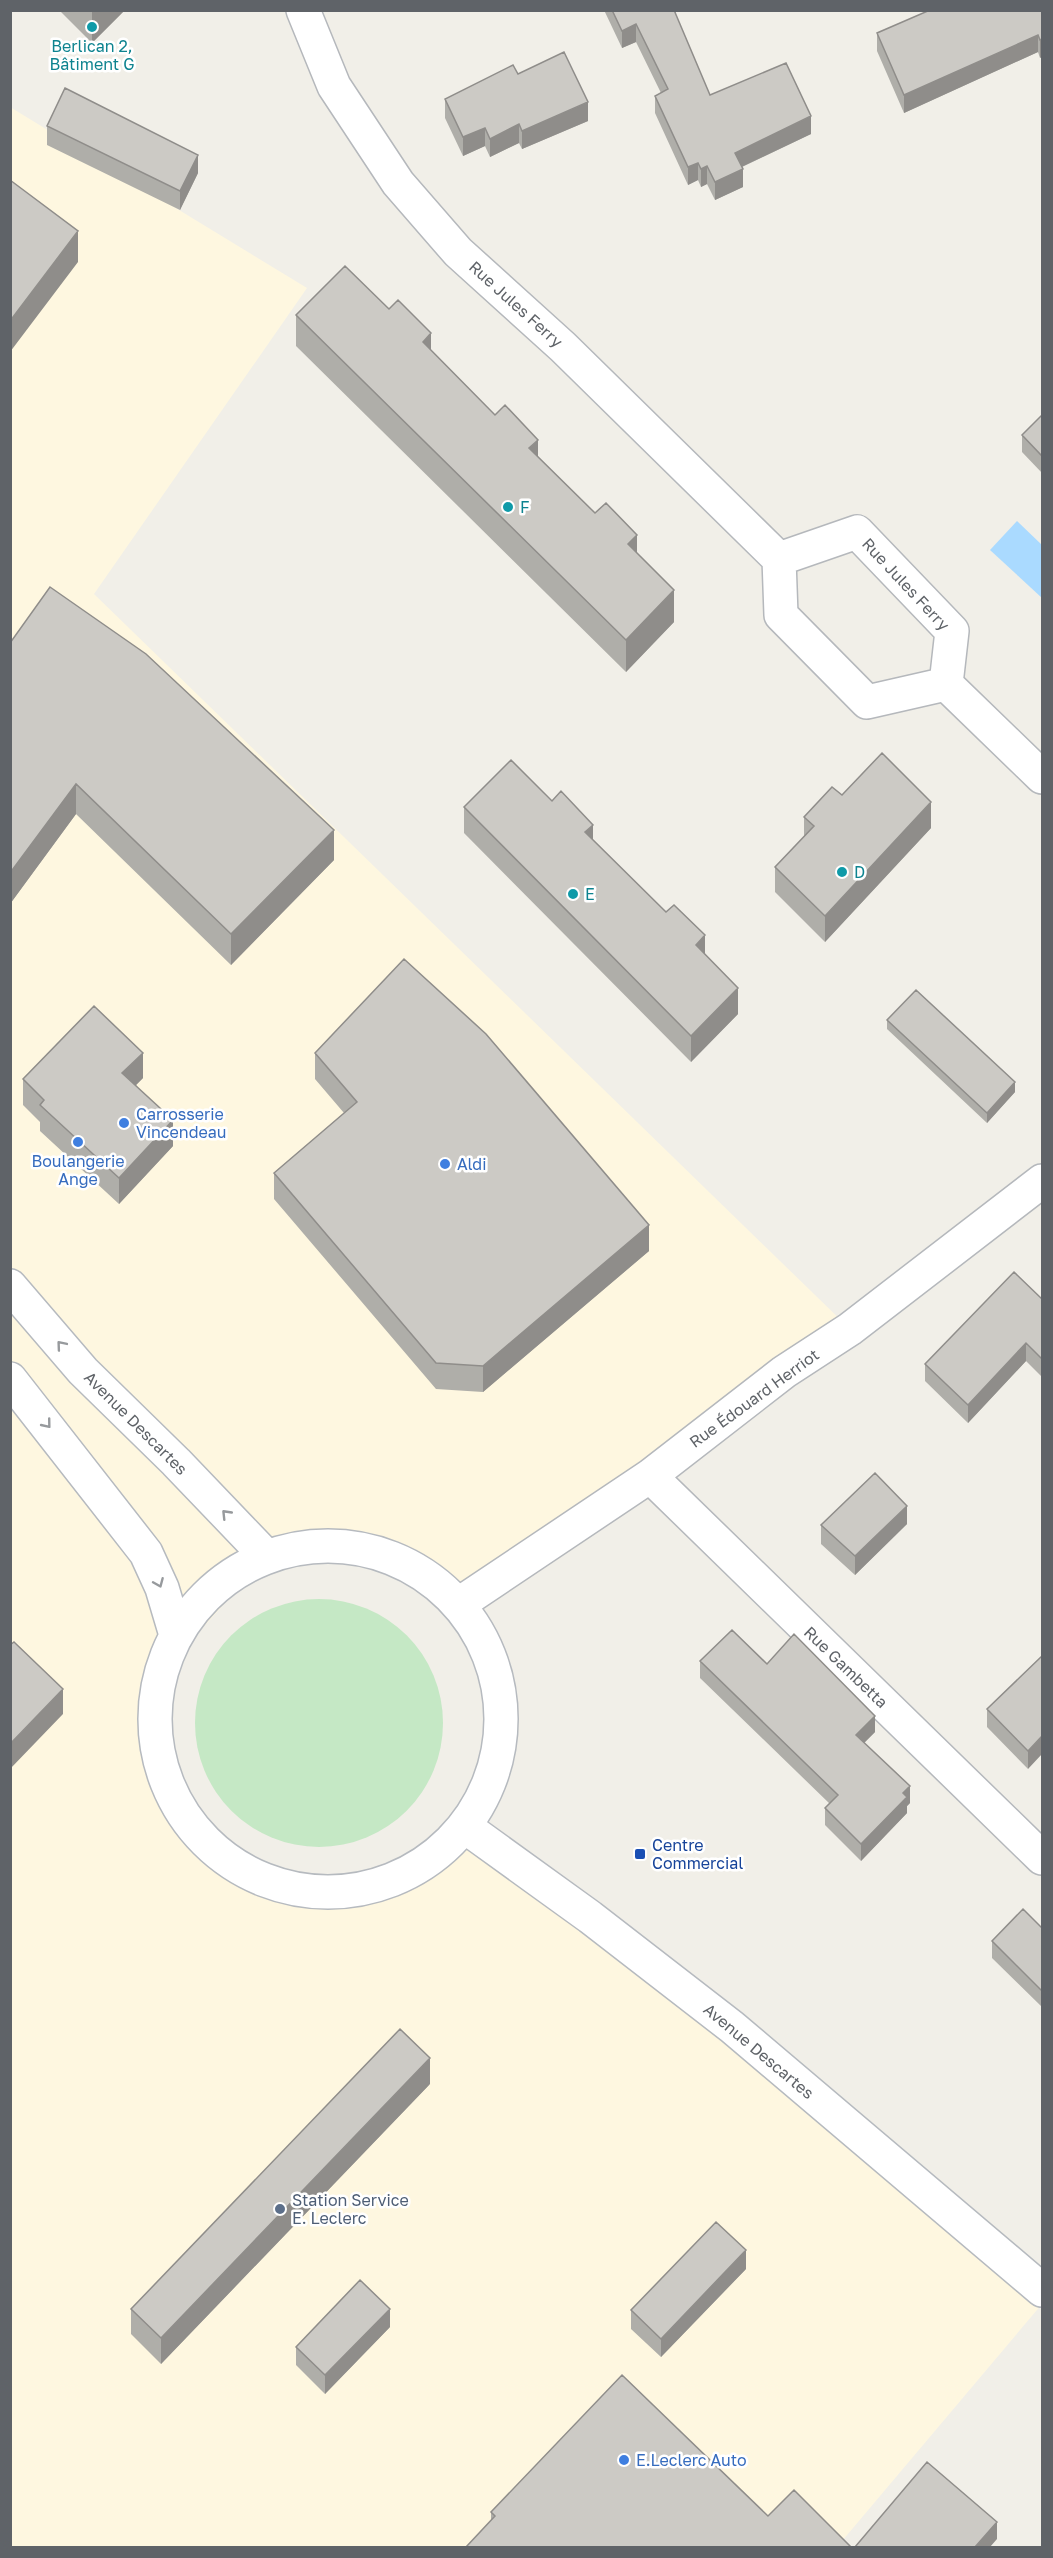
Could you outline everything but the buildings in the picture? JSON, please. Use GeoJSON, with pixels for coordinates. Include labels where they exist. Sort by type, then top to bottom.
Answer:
{"type":"FeatureCollection","features":[{"type":"Feature","properties":{"kind":"street","name":"Rue Jules Ferry"},"geometry":{"type":"LineString","coordinates":[[303,10],[334,86],[398,183],[458,252],[563,347],[779,559],[856,532],[952,631],[946,684]]}},
{"type":"Feature","properties":{"kind":"street"},"geometry":{"type":"LineString","coordinates":[[779,559],[781,615],[867,702],[946,684],[1042,777]]}},
{"type":"Feature","properties":{"kind":"street","name":"Rue Édouard Herriot"},"geometry":{"type":"LineString","coordinates":[[459,1604],[650,1476],[784,1372],[850,1329],[1039,1191]]}},
{"type":"Feature","properties":{"kind":"street","name":"Avenue Descartes"},"geometry":{"type":"LineString","coordinates":[[10,1286],[83,1371],[176,1462],[267,1557]]}},
{"type":"Feature","properties":{"kind":"street"},"geometry":{"type":"LineString","coordinates":[[10,1379],[146,1552],[162,1588],[176,1635]]}},
{"type":"Feature","properties":{"kind":"street","name":"Rue Gambetta"},"geometry":{"type":"LineString","coordinates":[[650,1476],[1042,1858]]}},
{"type":"Feature","properties":{"kind":"street"},"geometry":{"type":"LineString","coordinates":[[316,1545],[364,1549],[410,1565],[436,1583],[459,1604],[486,1644],[500,1690],[501,1738],[489,1785],[464,1826],[438,1853],[415,1868],[365,1888],[321,1892],[280,1886],[241,1869],[213,1849],[186,1819],[167,1784],[155,1731],[159,1677],[176,1635],[200,1602],[231,1575],[267,1557],[316,1545]]}},
{"type":"Feature","properties":{"kind":"street","name":"Avenue Descartes"},"geometry":{"type":"LineString","coordinates":[[464,1826],[590,1917],[732,2027],[1042,2290]]}},
{"type":"Feature","properties":{"kind":"shaded area"},"geometry":{"type":"Polygon","coordinates":[[[10,107],[307,288],[94,594],[850,1329],[459,1604],[436,1583],[410,1565],[316,1545],[267,1556],[159,1677],[167,1784],[186,1819],[213,1849],[241,1869],[280,1886],[321,1892],[365,1888],[407,1873],[438,1853],[464,1826],[1042,2304],[837,2547],[11,2547],[10,107]]]}},
{"type":"Feature","properties":{"kind":"green space"},"geometry":{"type":"Polygon","coordinates":[[[319,1599],[355,1604],[388,1620],[407,1635],[422,1654],[438,1687],[443,1723],[438,1759],[422,1792],[407,1811],[388,1826],[355,1842],[319,1847],[283,1842],[250,1826],[231,1811],[216,1792],[200,1759],[195,1723],[200,1687],[216,1654],[231,1635],[250,1620],[283,1604],[319,1599]]]}},
{"type":"Feature","properties":{"kind":"water"},"geometry":{"type":"Polygon","coordinates":[[[1017,521],[1042,545],[1042,598],[990,550],[1017,521]]]}},
{"type":"Feature","properties":{"kind":"place","name":"Berlican 2, Bâtiment G"},"geometry":{"type":"Point","coordinates":[92,27]}},
{"type":"Feature","properties":{"kind":"place","name":"F"},"geometry":{"type":"Point","coordinates":[508,507]}},
{"type":"Feature","properties":{"kind":"place","name":"D"},"geometry":{"type":"Point","coordinates":[842,872]}},
{"type":"Feature","properties":{"kind":"place","name":"E"},"geometry":{"type":"Point","coordinates":[573,894]}},
{"type":"Feature","properties":{"kind":"place","name":"Carrosserie Vincendeau"},"geometry":{"type":"Point","coordinates":[124,1123]}},
{"type":"Feature","properties":{"kind":"place","name":"Boulangerie Ange"},"geometry":{"type":"Point","coordinates":[78,1142]}},
{"type":"Feature","properties":{"kind":"place","name":"Aldi"},"geometry":{"type":"Point","coordinates":[445,1164]}},
{"type":"Feature","properties":{"kind":"place","name":"Centre Commercial"},"geometry":{"type":"Point","coordinates":[640,1854]}},
{"type":"Feature","properties":{"kind":"place","name":"Station Service E. Leclerc"},"geometry":{"type":"Point","coordinates":[280,2209]}},
{"type":"Feature","properties":{"kind":"place","name":"E.Leclerc Auto"},"geometry":{"type":"Point","coordinates":[624,2460]}}]}
